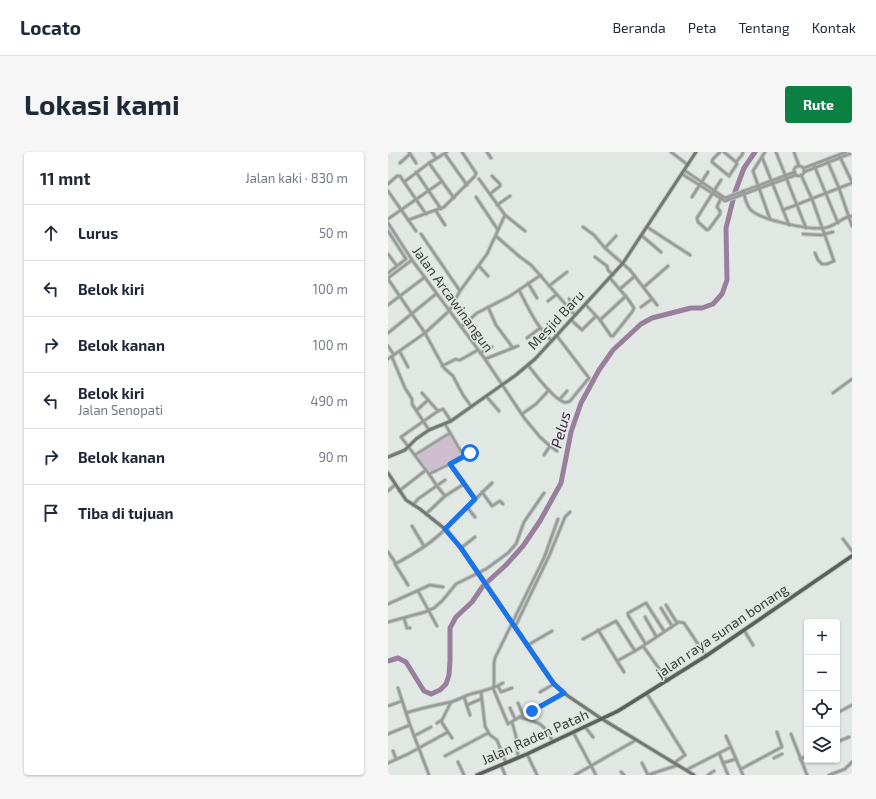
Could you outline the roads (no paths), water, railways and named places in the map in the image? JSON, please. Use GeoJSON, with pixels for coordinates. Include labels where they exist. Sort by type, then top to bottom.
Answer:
{"type":"FeatureCollection","features":[{"type":"Feature","properties":{"kind":"main road","name":"jalan raya sunan bonang"},"geometry":{"type":"LineString","coordinates":[[602,719],[668,681],[852,556]]}},
{"type":"Feature","properties":{"kind":"main road","name":"Jalan Raden Patah"},"geometry":{"type":"LineString","coordinates":[[477,775],[501,766],[602,719]]}},
{"type":"Feature","properties":{"kind":"street"},"geometry":{"type":"LineString","coordinates":[[432,152],[436,158]]}},
{"type":"Feature","properties":{"kind":"street"},"geometry":{"type":"LineString","coordinates":[[408,220],[441,209],[467,185],[476,174],[462,152]]}},
{"type":"Feature","properties":{"kind":"street"},"geometry":{"type":"LineString","coordinates":[[487,152],[491,158]]}},
{"type":"Feature","properties":{"kind":"street"},"geometry":{"type":"LineString","coordinates":[[671,152],[688,165]]}},
{"type":"Feature","properties":{"kind":"street","name":"Mesjid Baru"},"geometry":{"type":"LineString","coordinates":[[389,457],[405,450],[419,436],[429,430],[451,421],[502,386],[535,359],[623,263],[696,152]]}},
{"type":"Feature","properties":{"kind":"street"},"geometry":{"type":"LineString","coordinates":[[720,152],[712,159],[712,162],[728,176],[737,164],[736,162],[742,156],[743,152]]}},
{"type":"Feature","properties":{"kind":"street"},"geometry":{"type":"LineString","coordinates":[[724,152],[736,162]]}},
{"type":"Feature","properties":{"kind":"street"},"geometry":{"type":"LineString","coordinates":[[765,152],[753,171],[770,219]]}},
{"type":"Feature","properties":{"kind":"street"},"geometry":{"type":"LineString","coordinates":[[776,152],[806,228]]}},
{"type":"Feature","properties":{"kind":"street"},"geometry":{"type":"LineString","coordinates":[[794,152],[799,166],[804,170]]}},
{"type":"Feature","properties":{"kind":"street"},"geometry":{"type":"LineString","coordinates":[[833,152],[835,158]]}},
{"type":"Feature","properties":{"kind":"street"},"geometry":{"type":"LineString","coordinates":[[400,163],[410,153],[416,163]]}},
{"type":"Feature","properties":{"kind":"street"},"geometry":{"type":"LineString","coordinates":[[404,182],[428,163],[446,153],[467,185]]}},
{"type":"Feature","properties":{"kind":"street"},"geometry":{"type":"LineString","coordinates":[[801,175],[804,170],[849,153]]}},
{"type":"Feature","properties":{"kind":"street"},"geometry":{"type":"LineString","coordinates":[[784,210],[852,183],[840,156]]}},
{"type":"Feature","properties":{"kind":"street"},"geometry":{"type":"LineString","coordinates":[[761,157],[789,224]]}},
{"type":"Feature","properties":{"kind":"street"},"geometry":{"type":"LineString","coordinates":[[828,161],[852,225]]}},
{"type":"Feature","properties":{"kind":"street"},"geometry":{"type":"LineString","coordinates":[[428,163],[454,198]]}},
{"type":"Feature","properties":{"kind":"street"},"geometry":{"type":"LineString","coordinates":[[796,173],[795,168],[799,166]]}},
{"type":"Feature","properties":{"kind":"street"},"geometry":{"type":"LineString","coordinates":[[814,166],[838,223]]}},
{"type":"Feature","properties":{"kind":"street"},"geometry":{"type":"LineString","coordinates":[[416,172],[441,209]]}},
{"type":"Feature","properties":{"kind":"street"},"geometry":{"type":"LineString","coordinates":[[683,172],[724,200],[786,176],[796,173],[801,175],[812,199],[834,261],[822,264],[818,260],[816,253]]}},
{"type":"Feature","properties":{"kind":"street"},"geometry":{"type":"LineString","coordinates":[[692,197],[708,172]]}},
{"type":"Feature","properties":{"kind":"street"},"geometry":{"type":"LineString","coordinates":[[388,184],[397,176],[400,176],[426,214]]}},
{"type":"Feature","properties":{"kind":"street"},"geometry":{"type":"LineString","coordinates":[[490,194],[500,186],[492,176]]}},
{"type":"Feature","properties":{"kind":"street"},"geometry":{"type":"LineString","coordinates":[[479,178],[505,215],[524,231]]}},
{"type":"Feature","properties":{"kind":"street"},"geometry":{"type":"LineString","coordinates":[[721,180],[697,218],[698,222],[707,230],[720,214],[717,207],[722,198]]}},
{"type":"Feature","properties":{"kind":"street"},"geometry":{"type":"LineString","coordinates":[[388,219],[441,182]]}},
{"type":"Feature","properties":{"kind":"street"},"geometry":{"type":"LineString","coordinates":[[388,191],[416,231]]}},
{"type":"Feature","properties":{"kind":"street"},"geometry":{"type":"LineString","coordinates":[[743,193],[751,210],[770,219],[806,228],[823,230],[843,219],[850,217]]}},
{"type":"Feature","properties":{"kind":"street"},"geometry":{"type":"LineString","coordinates":[[497,205],[510,196]]}},
{"type":"Feature","properties":{"kind":"street"},"geometry":{"type":"LineString","coordinates":[[476,197],[498,231]]}},
{"type":"Feature","properties":{"kind":"street"},"geometry":{"type":"LineString","coordinates":[[436,211],[445,225]]}},
{"type":"Feature","properties":{"kind":"street"},"geometry":{"type":"LineString","coordinates":[[388,360],[425,333],[449,311],[460,290],[487,254],[505,215]]}},
{"type":"Feature","properties":{"kind":"street","name":"Jalan Arcawinangun"},"geometry":{"type":"LineString","coordinates":[[388,223],[389,229],[485,359],[522,414],[540,437],[557,451]]}},
{"type":"Feature","properties":{"kind":"street"},"geometry":{"type":"LineString","coordinates":[[583,227],[594,235],[623,263],[644,287],[657,305]]}},
{"type":"Feature","properties":{"kind":"street"},"geometry":{"type":"LineString","coordinates":[[647,227],[690,255]]}},
{"type":"Feature","properties":{"kind":"street"},"geometry":{"type":"LineString","coordinates":[[388,273],[406,259],[389,229]]}},
{"type":"Feature","properties":{"kind":"street"},"geometry":{"type":"LineString","coordinates":[[803,234],[825,235],[833,232]]}},
{"type":"Feature","properties":{"kind":"street"},"geometry":{"type":"LineString","coordinates":[[421,234],[460,290]]}},
{"type":"Feature","properties":{"kind":"street"},"geometry":{"type":"LineString","coordinates":[[641,235],[661,252]]}},
{"type":"Feature","properties":{"kind":"street"},"geometry":{"type":"LineString","coordinates":[[496,236],[531,265],[541,275],[556,295],[576,315]]}},
{"type":"Feature","properties":{"kind":"street"},"geometry":{"type":"LineString","coordinates":[[606,248],[616,236]]}},
{"type":"Feature","properties":{"kind":"street"},"geometry":{"type":"LineString","coordinates":[[388,254],[397,266]]}},
{"type":"Feature","properties":{"kind":"street"},"geometry":{"type":"LineString","coordinates":[[595,257],[607,266],[608,270],[613,275]]}},
{"type":"Feature","properties":{"kind":"street"},"geometry":{"type":"LineString","coordinates":[[412,260],[388,279],[425,333],[442,366],[453,376],[463,395],[471,406]]}},
{"type":"Feature","properties":{"kind":"street"},"geometry":{"type":"LineString","coordinates":[[479,266],[488,276]]}},
{"type":"Feature","properties":{"kind":"street"},"geometry":{"type":"LineString","coordinates":[[644,287],[668,266]]}},
{"type":"Feature","properties":{"kind":"street"},"geometry":{"type":"LineString","coordinates":[[549,286],[567,272]]}},
{"type":"Feature","properties":{"kind":"street"},"geometry":{"type":"LineString","coordinates":[[461,326],[477,313],[519,290],[541,275]]}},
{"type":"Feature","properties":{"kind":"street"},"geometry":{"type":"LineString","coordinates":[[620,289],[635,276]]}},
{"type":"Feature","properties":{"kind":"street"},"geometry":{"type":"LineString","coordinates":[[388,305],[425,277]]}},
{"type":"Feature","properties":{"kind":"street"},"geometry":{"type":"LineString","coordinates":[[585,304],[600,320],[611,336],[614,336],[634,309],[626,296],[610,278]]}},
{"type":"Feature","properties":{"kind":"street"},"geometry":{"type":"LineString","coordinates":[[528,284],[537,298]]}},
{"type":"Feature","properties":{"kind":"street"},"geometry":{"type":"LineString","coordinates":[[519,290],[540,328],[552,340]]}},
{"type":"Feature","properties":{"kind":"street"},"geometry":{"type":"LineString","coordinates":[[388,332],[436,294]]}},
{"type":"Feature","properties":{"kind":"street"},"geometry":{"type":"LineString","coordinates":[[548,301],[556,295]]}},
{"type":"Feature","properties":{"kind":"street"},"geometry":{"type":"LineString","coordinates":[[600,320],[626,296]]}},
{"type":"Feature","properties":{"kind":"street"},"geometry":{"type":"LineString","coordinates":[[568,307],[572,302],[569,299]]}},
{"type":"Feature","properties":{"kind":"street"},"geometry":{"type":"LineString","coordinates":[[641,307],[652,299]]}},
{"type":"Feature","properties":{"kind":"street"},"geometry":{"type":"LineString","coordinates":[[488,307],[496,325],[513,348]]}},
{"type":"Feature","properties":{"kind":"street"},"geometry":{"type":"LineString","coordinates":[[571,320],[582,330],[596,316]]}},
{"type":"Feature","properties":{"kind":"street"},"geometry":{"type":"LineString","coordinates":[[527,338],[540,328]]}},
{"type":"Feature","properties":{"kind":"street"},"geometry":{"type":"LineString","coordinates":[[528,365],[549,390],[565,403],[570,401],[589,378],[557,336]]}},
{"type":"Feature","properties":{"kind":"street"},"geometry":{"type":"LineString","coordinates":[[388,346],[405,388],[412,399],[412,404],[429,430]]}},
{"type":"Feature","properties":{"kind":"street"},"geometry":{"type":"LineString","coordinates":[[485,359],[518,346]]}},
{"type":"Feature","properties":{"kind":"street"},"geometry":{"type":"LineString","coordinates":[[442,366],[456,359],[460,360],[492,347]]}},
{"type":"Feature","properties":{"kind":"street"},"geometry":{"type":"LineString","coordinates":[[400,352],[408,367]]}},
{"type":"Feature","properties":{"kind":"street"},"geometry":{"type":"LineString","coordinates":[[833,392],[852,379]]}},
{"type":"Feature","properties":{"kind":"street"},"geometry":{"type":"LineString","coordinates":[[522,414],[536,404],[549,390]]}},
{"type":"Feature","properties":{"kind":"street"},"geometry":{"type":"LineString","coordinates":[[560,399],[567,391]]}},
{"type":"Feature","properties":{"kind":"street"},"geometry":{"type":"LineString","coordinates":[[422,393],[438,411]]}},
{"type":"Feature","properties":{"kind":"street"},"geometry":{"type":"LineString","coordinates":[[486,396],[499,412]]}},
{"type":"Feature","properties":{"kind":"street"},"geometry":{"type":"LineString","coordinates":[[417,410],[428,400]]}},
{"type":"Feature","properties":{"kind":"street"},"geometry":{"type":"LineString","coordinates":[[445,496],[436,486],[429,474],[401,437],[414,430],[442,409],[451,421]]}},
{"type":"Feature","properties":{"kind":"street"},"geometry":{"type":"LineString","coordinates":[[445,424],[464,456]]}},
{"type":"Feature","properties":{"kind":"street"},"geometry":{"type":"LineString","coordinates":[[415,455],[450,433]]}},
{"type":"Feature","properties":{"kind":"street"},"geometry":{"type":"LineString","coordinates":[[544,455],[550,446]]}},
{"type":"Feature","properties":{"kind":"street"},"geometry":{"type":"LineString","coordinates":[[388,452],[389,457]]}},
{"type":"Feature","properties":{"kind":"street"},"geometry":{"type":"LineString","coordinates":[[429,474],[470,453],[473,456],[477,453]]}},
{"type":"Feature","properties":{"kind":"street"},"geometry":{"type":"LineString","coordinates":[[450,464],[475,499]]}},
{"type":"Feature","properties":{"kind":"street"},"geometry":{"type":"LineString","coordinates":[[399,491],[426,470]]}},
{"type":"Feature","properties":{"kind":"street"},"geometry":{"type":"LineString","coordinates":[[388,474],[406,500],[445,529],[461,548],[554,684],[564,693],[602,719],[694,775]]}},
{"type":"Feature","properties":{"kind":"street"},"geometry":{"type":"LineString","coordinates":[[413,505],[418,499],[445,480]]}},
{"type":"Feature","properties":{"kind":"street"},"geometry":{"type":"LineString","coordinates":[[395,564],[424,546],[445,529],[492,483]]}},
{"type":"Feature","properties":{"kind":"street"},"geometry":{"type":"LineString","coordinates":[[426,514],[445,496],[464,484]]}},
{"type":"Feature","properties":{"kind":"street"},"geometry":{"type":"LineString","coordinates":[[388,491],[395,485]]}},
{"type":"Feature","properties":{"kind":"street"},"geometry":{"type":"LineString","coordinates":[[482,492],[492,506],[500,501],[503,504]]}},
{"type":"Feature","properties":{"kind":"street"},"geometry":{"type":"LineString","coordinates":[[388,622],[428,611],[442,601],[460,581],[495,563],[514,547],[524,522],[544,493]]}},
{"type":"Feature","properties":{"kind":"street"},"geometry":{"type":"LineString","coordinates":[[467,507],[475,517]]}},
{"type":"Feature","properties":{"kind":"street"},"geometry":{"type":"LineString","coordinates":[[518,758],[516,736],[510,722],[508,724],[496,687],[494,686],[495,660],[549,556],[565,517],[570,512]]}},
{"type":"Feature","properties":{"kind":"street"},"geometry":{"type":"LineString","coordinates":[[513,625],[544,558],[558,519]]}},
{"type":"Feature","properties":{"kind":"street"},"geometry":{"type":"LineString","coordinates":[[412,526],[424,546]]}},
{"type":"Feature","properties":{"kind":"street"},"geometry":{"type":"LineString","coordinates":[[461,548],[475,537]]}},
{"type":"Feature","properties":{"kind":"street"},"geometry":{"type":"LineString","coordinates":[[843,540],[852,551]]}},
{"type":"Feature","properties":{"kind":"street"},"geometry":{"type":"LineString","coordinates":[[388,552],[408,585]]}},
{"type":"Feature","properties":{"kind":"street"},"geometry":{"type":"LineString","coordinates":[[388,604],[431,585],[443,586]]}},
{"type":"Feature","properties":{"kind":"street"},"geometry":{"type":"LineString","coordinates":[[418,591],[437,626]]}},
{"type":"Feature","properties":{"kind":"street"},"geometry":{"type":"LineString","coordinates":[[664,631],[646,604],[628,614],[644,645],[668,681]]}},
{"type":"Feature","properties":{"kind":"street"},"geometry":{"type":"LineString","coordinates":[[666,605],[677,623]]}},
{"type":"Feature","properties":{"kind":"street"},"geometry":{"type":"LineString","coordinates":[[661,608],[672,626]]}},
{"type":"Feature","properties":{"kind":"street"},"geometry":{"type":"LineString","coordinates":[[645,617],[656,636]]}},
{"type":"Feature","properties":{"kind":"street"},"geometry":{"type":"LineString","coordinates":[[404,618],[407,628],[410,628]]}},
{"type":"Feature","properties":{"kind":"street"},"geometry":{"type":"LineString","coordinates":[[583,639],[617,621],[635,651]]}},
{"type":"Feature","properties":{"kind":"street"},"geometry":{"type":"LineString","coordinates":[[617,661],[681,621],[685,624],[706,656]]}},
{"type":"Feature","properties":{"kind":"street"},"geometry":{"type":"LineString","coordinates":[[598,630],[624,672]]}},
{"type":"Feature","properties":{"kind":"street"},"geometry":{"type":"LineString","coordinates":[[744,630],[753,645]]}},
{"type":"Feature","properties":{"kind":"street"},"geometry":{"type":"LineString","coordinates":[[527,646],[552,631]]}},
{"type":"Feature","properties":{"kind":"street"},"geometry":{"type":"LineString","coordinates":[[406,713],[434,705],[452,702],[471,694],[496,687],[503,683]]}},
{"type":"Feature","properties":{"kind":"street"},"geometry":{"type":"LineString","coordinates":[[540,692],[554,684]]}},
{"type":"Feature","properties":{"kind":"street"},"geometry":{"type":"LineString","coordinates":[[496,687],[501,692],[512,688]]}},
{"type":"Feature","properties":{"kind":"street"},"geometry":{"type":"LineString","coordinates":[[398,688],[429,775]]}},
{"type":"Feature","properties":{"kind":"street"},"geometry":{"type":"LineString","coordinates":[[481,692],[483,720],[488,733],[497,740],[506,763]]}},
{"type":"Feature","properties":{"kind":"street"},"geometry":{"type":"LineString","coordinates":[[532,711],[564,693]]}},
{"type":"Feature","properties":{"kind":"street"},"geometry":{"type":"LineString","coordinates":[[642,763],[648,775],[676,764],[685,755],[647,694]]}},
{"type":"Feature","properties":{"kind":"street"},"geometry":{"type":"LineString","coordinates":[[464,697],[470,715]]}},
{"type":"Feature","properties":{"kind":"street"},"geometry":{"type":"LineString","coordinates":[[467,705],[482,699]]}},
{"type":"Feature","properties":{"kind":"street"},"geometry":{"type":"LineString","coordinates":[[388,706],[402,701]]}},
{"type":"Feature","properties":{"kind":"street"},"geometry":{"type":"LineString","coordinates":[[437,723],[441,721],[452,702]]}},
{"type":"Feature","properties":{"kind":"street"},"geometry":{"type":"LineString","coordinates":[[510,722],[523,715],[518,703]]}},
{"type":"Feature","properties":{"kind":"street"},"geometry":{"type":"LineString","coordinates":[[840,711],[852,705]]}},
{"type":"Feature","properties":{"kind":"street"},"geometry":{"type":"LineString","coordinates":[[510,708],[515,719]]}},
{"type":"Feature","properties":{"kind":"street"},"geometry":{"type":"LineString","coordinates":[[519,717],[541,724],[553,742]]}},
{"type":"Feature","properties":{"kind":"street"},"geometry":{"type":"LineString","coordinates":[[441,721],[452,738]]}},
{"type":"Feature","properties":{"kind":"street"},"geometry":{"type":"LineString","coordinates":[[388,734],[410,725]]}},
{"type":"Feature","properties":{"kind":"street"},"geometry":{"type":"LineString","coordinates":[[414,736],[431,727]]}},
{"type":"Feature","properties":{"kind":"street"},"geometry":{"type":"LineString","coordinates":[[585,727],[593,738]]}},
{"type":"Feature","properties":{"kind":"street"},"geometry":{"type":"LineString","coordinates":[[388,763],[448,732]]}},
{"type":"Feature","properties":{"kind":"street"},"geometry":{"type":"LineString","coordinates":[[573,732],[596,775]]}},
{"type":"Feature","properties":{"kind":"street"},"geometry":{"type":"LineString","coordinates":[[741,769],[782,747],[777,732]]}},
{"type":"Feature","properties":{"kind":"street"},"geometry":{"type":"LineString","coordinates":[[445,756],[488,733]]}},
{"type":"Feature","properties":{"kind":"street"},"geometry":{"type":"LineString","coordinates":[[791,734],[800,759],[808,775]]}},
{"type":"Feature","properties":{"kind":"street"},"geometry":{"type":"LineString","coordinates":[[726,736],[744,775]]}},
{"type":"Feature","properties":{"kind":"street"},"geometry":{"type":"LineString","coordinates":[[840,741],[849,737]]}},
{"type":"Feature","properties":{"kind":"street"},"geometry":{"type":"LineString","coordinates":[[575,775],[636,740]]}},
{"type":"Feature","properties":{"kind":"street"},"geometry":{"type":"LineString","coordinates":[[686,770],[731,747]]}},
{"type":"Feature","properties":{"kind":"street"},"geometry":{"type":"LineString","coordinates":[[393,751],[396,759]]}},
{"type":"Feature","properties":{"kind":"street"},"geometry":{"type":"LineString","coordinates":[[775,751],[777,756]]}},
{"type":"Feature","properties":{"kind":"street"},"geometry":{"type":"LineString","coordinates":[[719,753],[728,775]]}},
{"type":"Feature","properties":{"kind":"street"},"geometry":{"type":"LineString","coordinates":[[527,754],[537,775]]}},
{"type":"Feature","properties":{"kind":"street"},"geometry":{"type":"LineString","coordinates":[[774,758],[782,754]]}},
{"type":"Feature","properties":{"kind":"street"},"geometry":{"type":"LineString","coordinates":[[800,759],[804,757]]}},
{"type":"Feature","properties":{"kind":"street"},"geometry":{"type":"LineString","coordinates":[[723,763],[736,759]]}},
{"type":"Feature","properties":{"kind":"street"},"geometry":{"type":"LineString","coordinates":[[458,762],[464,775]]}},
{"type":"Feature","properties":{"kind":"street"},"geometry":{"type":"LineString","coordinates":[[829,775],[845,769],[852,762]]}},
{"type":"Feature","properties":{"kind":"street"},"geometry":{"type":"LineString","coordinates":[[501,766],[505,775]]}},
{"type":"Feature","properties":{"kind":"street"},"geometry":{"type":"LineString","coordinates":[[708,775],[714,771]]}},
{"type":"Feature","properties":{"kind":"street"},"geometry":{"type":"LineString","coordinates":[[621,772],[624,775]]}},
{"type":"Feature","properties":{"kind":"waterway","name":"Pelus"},"geometry":{"type":"LineString","coordinates":[[388,661],[398,658],[406,662],[424,691],[431,694],[440,690],[446,684],[449,675],[450,628],[456,617],[472,602],[483,586],[506,565],[523,546],[540,521],[561,483],[571,432],[581,403],[599,370],[613,350],[641,324],[652,318],[691,308],[702,308],[713,304],[722,294],[727,280],[726,228],[735,192],[744,168],[755,152]]}}]}
